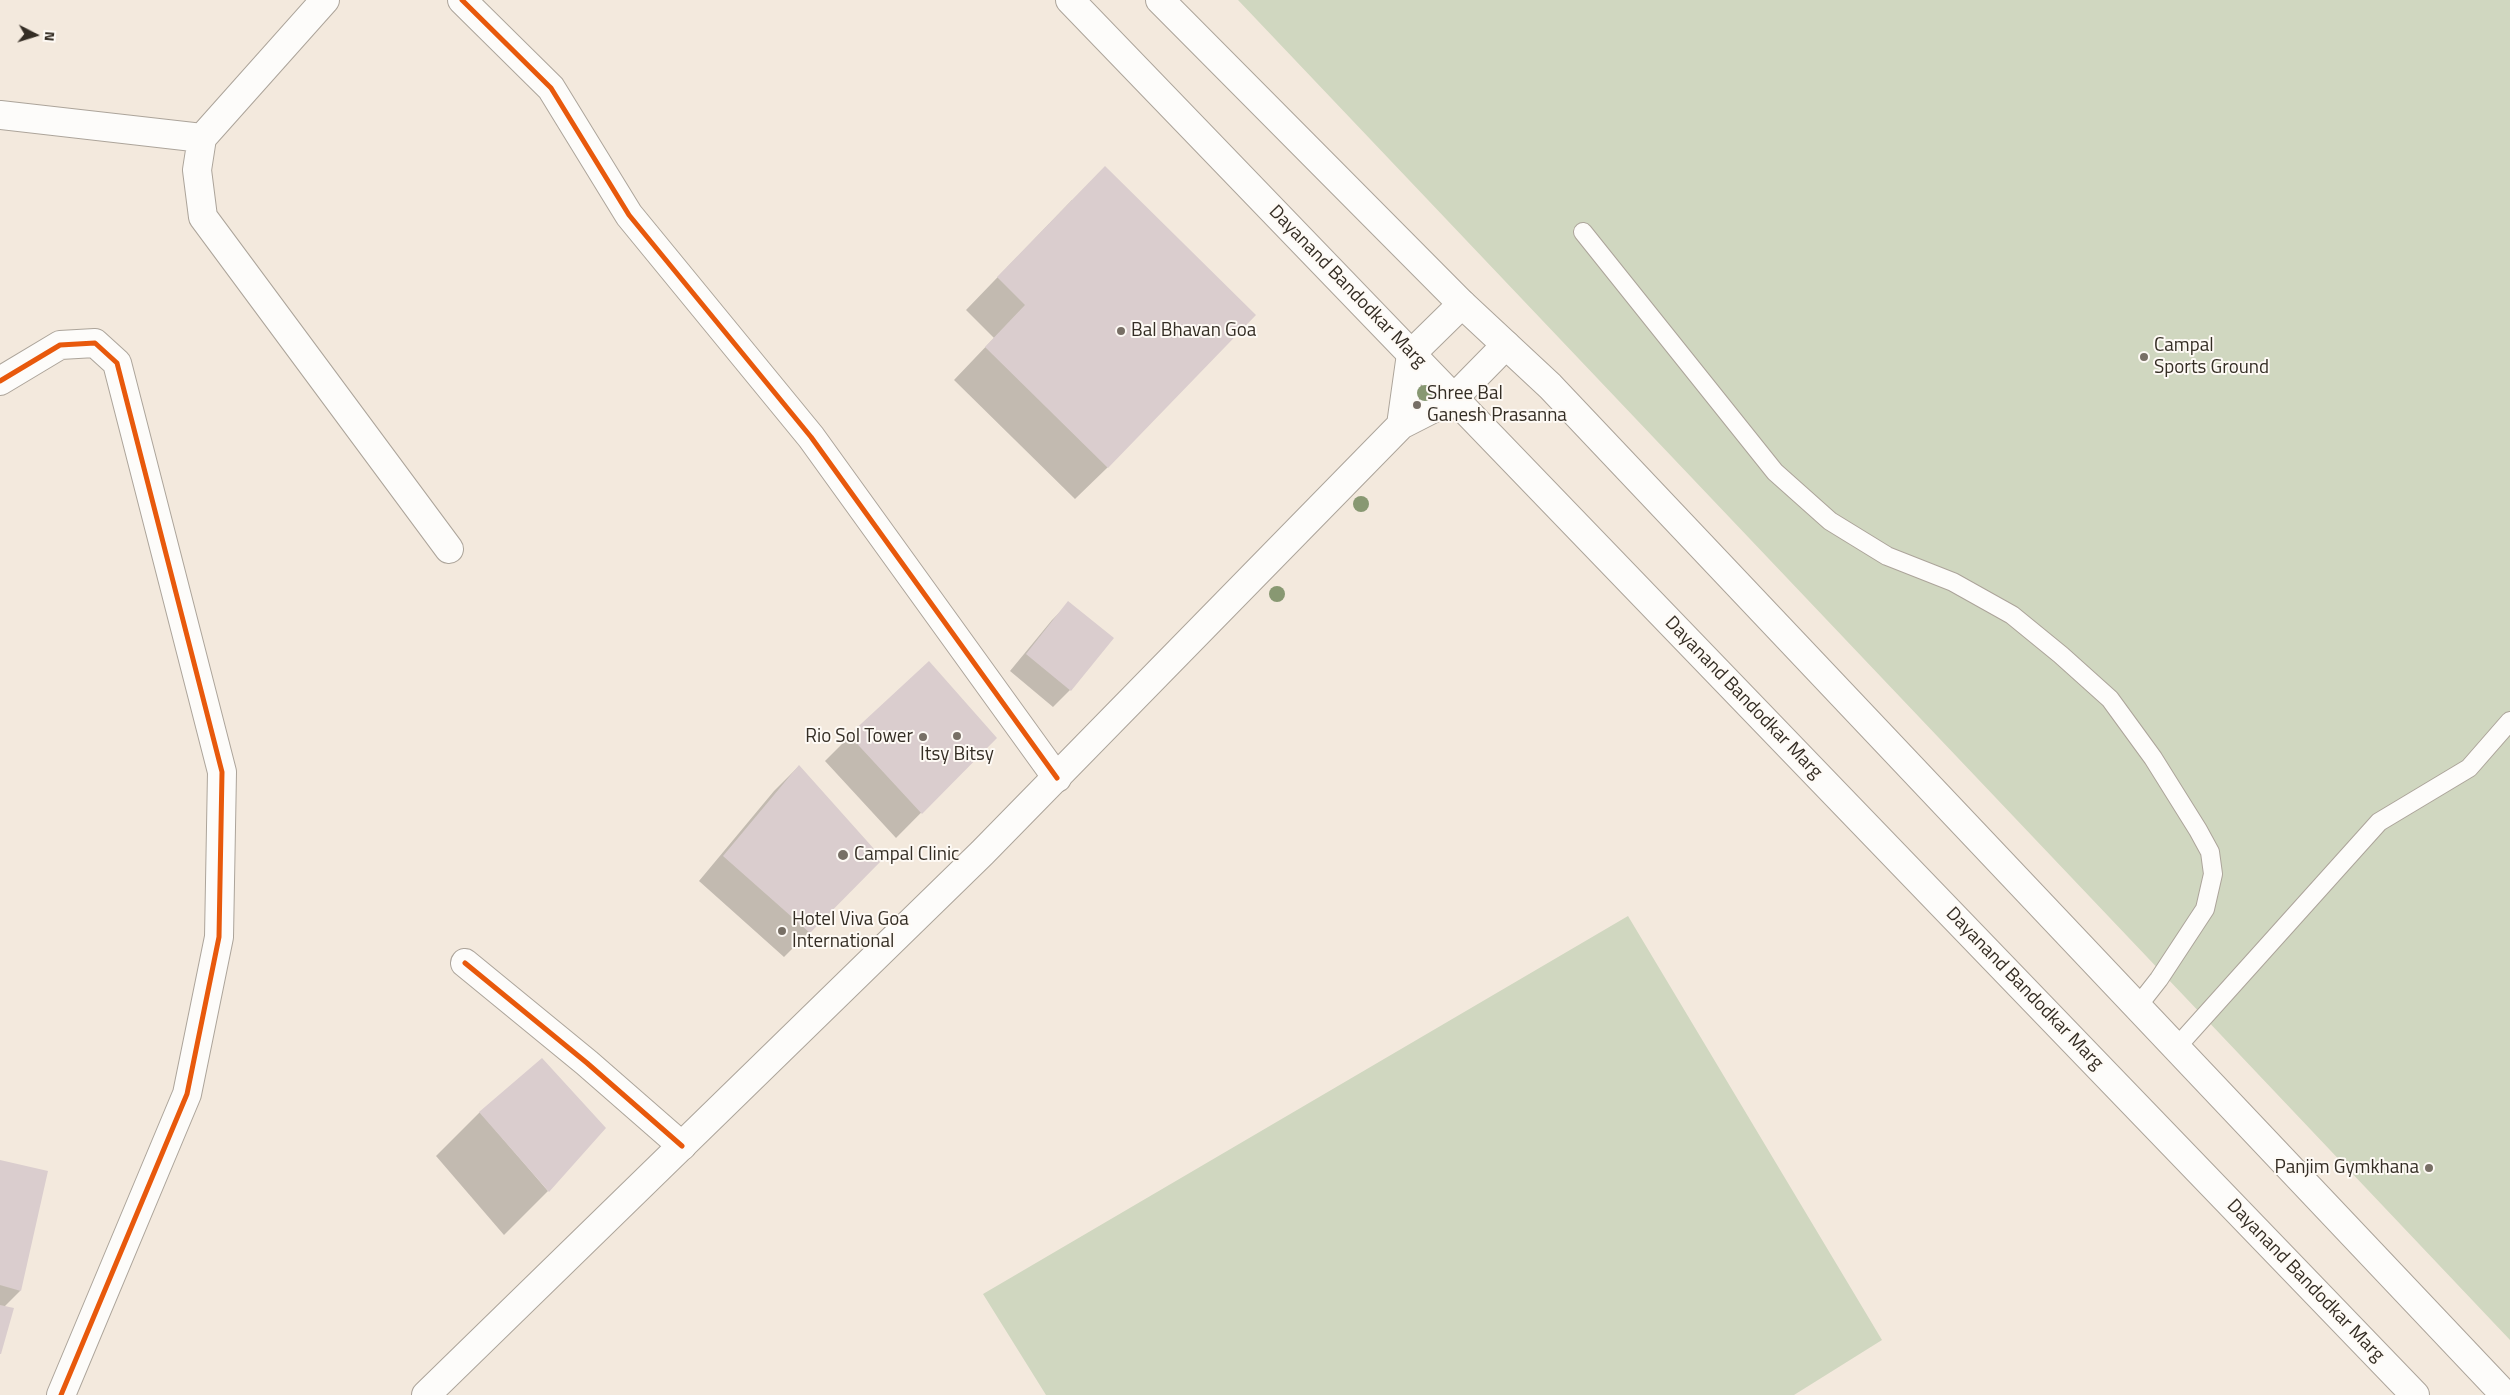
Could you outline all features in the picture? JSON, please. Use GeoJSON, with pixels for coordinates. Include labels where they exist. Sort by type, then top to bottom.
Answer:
{"type":"FeatureCollection","features":[{"type":"Feature","properties":{"kind":"main road"},"geometry":{"type":"LineString","coordinates":[[325,0],[202,138],[197,170],[203,218],[449,549]]}},
{"type":"Feature","properties":{"kind":"main road"},"geometry":{"type":"LineString","coordinates":[[462,0],[551,88],[629,215],[811,437],[1057,778]]}},
{"type":"Feature","properties":{"kind":"main road","name":"Dayanand Bandodkar Marg"},"geometry":{"type":"LineString","coordinates":[[1070,0],[2415,1395]]}},
{"type":"Feature","properties":{"kind":"main road"},"geometry":{"type":"LineString","coordinates":[[1160,0],[1462,304],[1550,386],[2505,1395]]}},
{"type":"Feature","properties":{"kind":"main road"},"geometry":{"type":"LineString","coordinates":[[0,115],[202,138]]}},
{"type":"Feature","properties":{"kind":"main road"},"geometry":{"type":"LineString","coordinates":[[1401,425],[1412,354],[1462,304]]}},
{"type":"Feature","properties":{"kind":"main road"},"geometry":{"type":"LineString","coordinates":[[0,381],[60,345],[95,343],[117,363],[222,772],[219,937],[187,1094],[61,1395]]}},
{"type":"Feature","properties":{"kind":"main road"},"geometry":{"type":"LineString","coordinates":[[426,1395],[1057,778],[1401,425],[1454,398],[1506,345]]}},
{"type":"Feature","properties":{"kind":"main road"},"geometry":{"type":"LineString","coordinates":[[465,963],[682,1146]]}},
{"type":"Feature","properties":{"kind":"lane"},"geometry":{"type":"LineString","coordinates":[[1583,232],[1782,478],[1830,521],[1887,556],[1953,582],[2012,615],[2061,655],[2110,699],[2153,758],[2210,852],[2213,874],[2205,909],[2159,979],[2137,1008]]}},
{"type":"Feature","properties":{"kind":"lane"},"geometry":{"type":"LineString","coordinates":[[2175,1048],[2379,822],[2469,768],[2510,721]]}},
{"type":"Feature","properties":{"kind":"green space"},"geometry":{"type":"Polygon","coordinates":[[[1238,0],[2510,0],[2510,1340],[2185,997],[1238,0]]]}},
{"type":"Feature","properties":{"kind":"green space"},"geometry":{"type":"Polygon","coordinates":[[[1628,916],[1882,1340],[1794,1395],[1046,1395],[983,1294],[1628,916]]]}},
{"type":"Feature","properties":{"kind":"building","name":"Bal Bhavan Goa"},"geometry":{"type":"Polygon","coordinates":[[[1105,166],[1256,315],[1108,468],[985,347],[1025,305],[997,277],[1105,166]]]}},
{"type":"Feature","properties":{"kind":"building"},"geometry":{"type":"Polygon","coordinates":[[[1068,601],[1114,638],[1071,691],[1026,654],[1068,601]]]}},
{"type":"Feature","properties":{"kind":"building","name":"Rio Sol Tower"},"geometry":{"type":"Polygon","coordinates":[[[929,661],[997,738],[922,814],[849,735],[929,661]]]}},
{"type":"Feature","properties":{"kind":"building"},"geometry":{"type":"Polygon","coordinates":[[[799,765],[883,859],[810,933],[723,856],[799,765]]]}},
{"type":"Feature","properties":{"kind":"building"},"geometry":{"type":"Polygon","coordinates":[[[542,1058],[606,1128],[549,1192],[479,1112],[542,1058]]]}},
{"type":"Feature","properties":{"kind":"building"},"geometry":{"type":"Polygon","coordinates":[[[0,1160],[48,1171],[21,1291],[0,1285],[0,1160]]]}},
{"type":"Feature","properties":{"kind":"building"},"geometry":{"type":"Polygon","coordinates":[[[0,1305],[14,1308],[1,1354],[0,1354],[0,1305]]]}},
{"type":"Feature","properties":{"kind":"cycle path"},"geometry":{"type":"LineString","coordinates":[[462,0],[551,88],[629,215],[811,437],[1057,778]]}},
{"type":"Feature","properties":{"kind":"cycle path"},"geometry":{"type":"LineString","coordinates":[[0,381],[60,345],[95,343],[117,363],[222,772],[219,937],[187,1094],[61,1395]]}},
{"type":"Feature","properties":{"kind":"cycle path"},"geometry":{"type":"LineString","coordinates":[[465,963],[587,1063],[682,1146]]}},
{"type":"Feature","properties":{"kind":"place","name":"Bal Bhavan Goa"},"geometry":{"type":"Point","coordinates":[1121,331]}},
{"type":"Feature","properties":{"kind":"place","name":"Campal Sports Ground"},"geometry":{"type":"Point","coordinates":[2144,357]}},
{"type":"Feature","properties":{"kind":"place","name":"Shree Bal Ganesh Prasanna"},"geometry":{"type":"Point","coordinates":[1417,405]}},
{"type":"Feature","properties":{"kind":"place","name":"Itsy Bitsy"},"geometry":{"type":"Point","coordinates":[957,736]}},
{"type":"Feature","properties":{"kind":"place","name":"Rio Sol Tower"},"geometry":{"type":"Point","coordinates":[923,737]}},
{"type":"Feature","properties":{"kind":"place","name":"Campal Clinic"},"geometry":{"type":"Point","coordinates":[843,855]}},
{"type":"Feature","properties":{"kind":"place","name":"Hotel Viva Goa International"},"geometry":{"type":"Point","coordinates":[782,931]}},
{"type":"Feature","properties":{"kind":"place","name":"Panjim Gymkhana"},"geometry":{"type":"Point","coordinates":[2429,1168]}}]}
